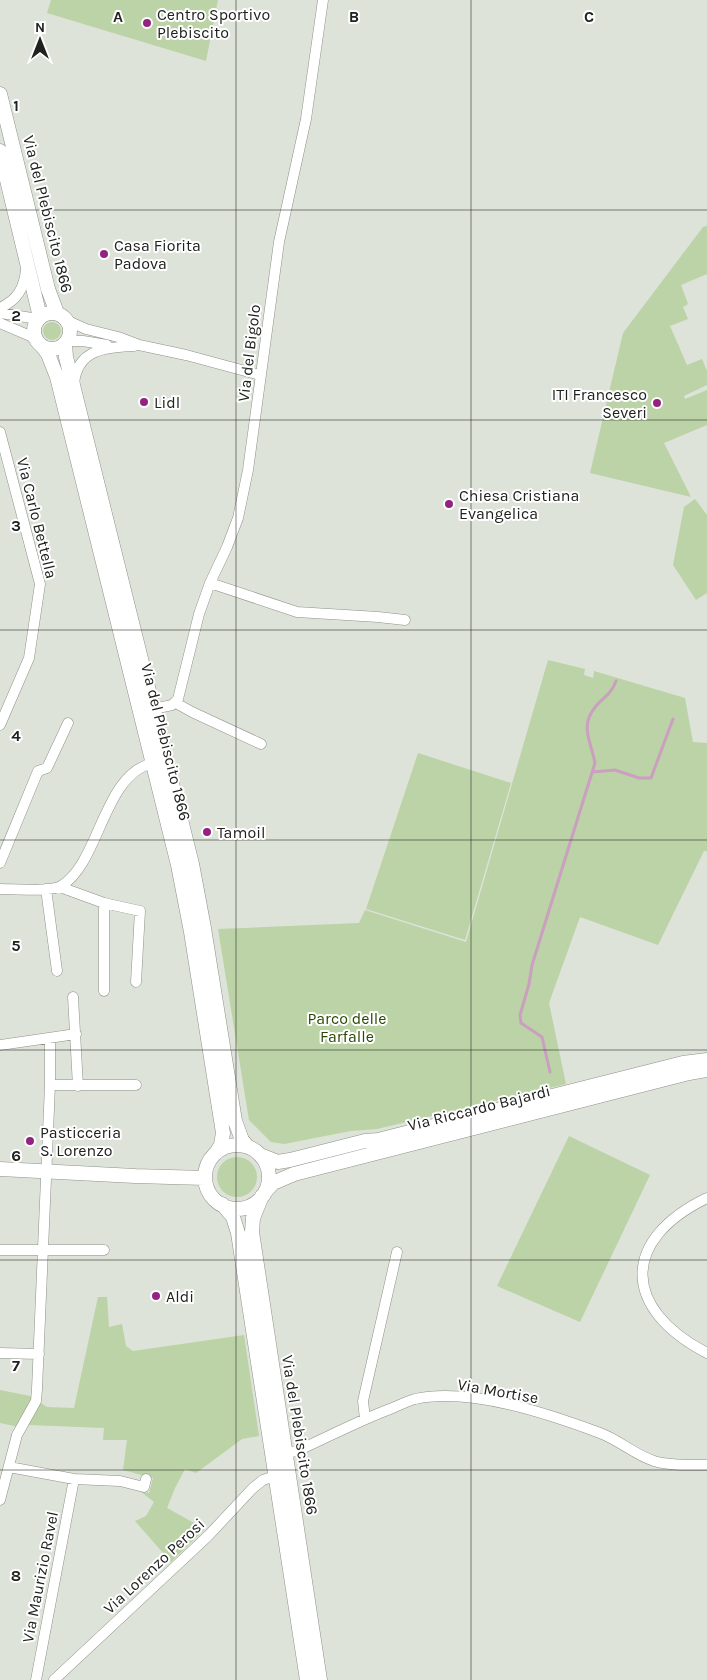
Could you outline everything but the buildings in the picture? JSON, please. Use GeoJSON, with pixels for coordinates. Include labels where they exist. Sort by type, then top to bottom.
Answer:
{"type":"FeatureCollection","features":[{"type":"Feature","properties":{"kind":"main road","name":"Via del Plebiscito 1866"},"geometry":{"type":"LineString","coordinates":[[0,94],[48,289],[62,317]]}},
{"type":"Feature","properties":{"kind":"main road","name":"Via del Plebiscito 1866"},"geometry":{"type":"LineString","coordinates":[[0,151],[28,261],[39,318]]}},
{"type":"Feature","properties":{"kind":"main road"},"geometry":{"type":"LineString","coordinates":[[51,312],[62,317],[71,328],[67,342],[54,349],[38,342],[34,328],[39,318],[51,312]]}},
{"type":"Feature","properties":{"kind":"main road","name":"Via del Plebiscito 1866"},"geometry":{"type":"LineString","coordinates":[[38,342],[48,354],[57,377],[178,865],[191,932],[223,1132],[221,1145],[216,1153]]}},
{"type":"Feature","properties":{"kind":"main road","name":"Via del Plebiscito 1866"},"geometry":{"type":"LineString","coordinates":[[67,342],[66,358],[198,894],[235,1121],[242,1140],[248,1147]]}},
{"type":"Feature","properties":{"kind":"main road","name":"Via Riccardo Bajardi"},"geometry":{"type":"LineString","coordinates":[[260,1155],[278,1162],[290,1160],[683,1063],[707,1060]]}},
{"type":"Feature","properties":{"kind":"main road","name":"Via Riccardo Bajardi"},"geometry":{"type":"LineString","coordinates":[[263,1194],[273,1183],[294,1174],[707,1070]]}},
{"type":"Feature","properties":{"kind":"main road"},"geometry":{"type":"LineString","coordinates":[[237,1145],[248,1147],[260,1155],[265,1162],[269,1177],[263,1194],[247,1207],[230,1208],[222,1204],[210,1193],[205,1178],[208,1163],[216,1153],[226,1147],[237,1145]]}},
{"type":"Feature","properties":{"kind":"main road"},"geometry":{"type":"LineString","coordinates":[[0,1168],[205,1178]]}},
{"type":"Feature","properties":{"kind":"main road","name":"Via del Plebiscito 1866"},"geometry":{"type":"LineString","coordinates":[[263,1194],[253,1218],[252,1232],[320,1680]]}},
{"type":"Feature","properties":{"kind":"main road","name":"Via del Plebiscito 1866"},"geometry":{"type":"LineString","coordinates":[[222,1204],[233,1217],[238,1233],[306,1680]]}},
{"type":"Feature","properties":{"kind":"main road"},"geometry":{"type":"LineString","coordinates":[[300,1680],[303,1652]]}},
{"type":"Feature","properties":{"kind":"street","name":"Via del Bigolo"},"geometry":{"type":"LineString","coordinates":[[176,702],[180,695],[199,614],[238,518],[248,470],[279,242],[306,119],[323,0]]}},
{"type":"Feature","properties":{"kind":"street"},"geometry":{"type":"LineString","coordinates":[[0,308],[9,304],[20,294],[25,281],[28,261]]}},
{"type":"Feature","properties":{"kind":"street"},"geometry":{"type":"LineString","coordinates":[[0,313],[39,318]]}},
{"type":"Feature","properties":{"kind":"street"},"geometry":{"type":"LineString","coordinates":[[62,317],[86,329],[118,337],[139,346],[186,355],[260,375]]}},
{"type":"Feature","properties":{"kind":"street"},"geometry":{"type":"LineString","coordinates":[[0,323],[38,342]]}},
{"type":"Feature","properties":{"kind":"street"},"geometry":{"type":"LineString","coordinates":[[67,342],[83,341],[114,347]]}},
{"type":"Feature","properties":{"kind":"street"},"geometry":{"type":"LineString","coordinates":[[74,390],[78,369],[85,359],[97,350],[139,346]]}},
{"type":"Feature","properties":{"kind":"street","name":"Via Carlo Bettella"},"geometry":{"type":"LineString","coordinates":[[0,432],[40,584],[30,658],[0,725]]}},
{"type":"Feature","properties":{"kind":"street"},"geometry":{"type":"LineString","coordinates":[[210,583],[297,612],[405,620]]}},
{"type":"Feature","properties":{"kind":"street"},"geometry":{"type":"LineString","coordinates":[[153,709],[172,705],[176,702],[192,712],[261,744]]}},
{"type":"Feature","properties":{"kind":"street"},"geometry":{"type":"LineString","coordinates":[[0,863],[38,770],[47,768],[68,723]]}},
{"type":"Feature","properties":{"kind":"street"},"geometry":{"type":"LineString","coordinates":[[60,887],[78,871],[111,803],[125,782],[141,768],[153,763]]}},
{"type":"Feature","properties":{"kind":"street"},"geometry":{"type":"LineString","coordinates":[[0,888],[46,889],[60,887],[104,903],[140,911],[136,982]]}},
{"type":"Feature","properties":{"kind":"street"},"geometry":{"type":"LineString","coordinates":[[46,889],[57,971]]}},
{"type":"Feature","properties":{"kind":"street"},"geometry":{"type":"LineString","coordinates":[[104,903],[104,991]]}},
{"type":"Feature","properties":{"kind":"street"},"geometry":{"type":"LineString","coordinates":[[73,997],[78,1086]]}},
{"type":"Feature","properties":{"kind":"street"},"geometry":{"type":"LineString","coordinates":[[0,1046],[76,1034]]}},
{"type":"Feature","properties":{"kind":"street"},"geometry":{"type":"LineString","coordinates":[[0,1500],[17,1435],[36,1400],[50,1086],[50,1038]]}},
{"type":"Feature","properties":{"kind":"street"},"geometry":{"type":"LineString","coordinates":[[50,1086],[136,1085]]}},
{"type":"Feature","properties":{"kind":"street"},"geometry":{"type":"LineString","coordinates":[[707,1198],[681,1212],[647,1249],[643,1261],[642,1278],[645,1293],[654,1311],[672,1330],[707,1352]]}},
{"type":"Feature","properties":{"kind":"street"},"geometry":{"type":"LineString","coordinates":[[0,1250],[104,1250]]}},
{"type":"Feature","properties":{"kind":"street"},"geometry":{"type":"LineString","coordinates":[[365,1419],[362,1401],[397,1252]]}},
{"type":"Feature","properties":{"kind":"street"},"geometry":{"type":"LineString","coordinates":[[0,1353],[39,1354]]}},
{"type":"Feature","properties":{"kind":"street","name":"Via Mortise"},"geometry":{"type":"LineString","coordinates":[[285,1453],[297,1451],[365,1419],[415,1400],[461,1397],[503,1403],[553,1416],[604,1434],[652,1461],[678,1465],[707,1465]]}},
{"type":"Feature","properties":{"kind":"street"},"geometry":{"type":"LineString","coordinates":[[9,1467],[74,1479],[120,1481],[144,1488],[146,1479]]}},
{"type":"Feature","properties":{"kind":"street","name":"Via Lorenzo Perosi"},"geometry":{"type":"LineString","coordinates":[[54,1680],[200,1543],[253,1488],[263,1480],[275,1476]]}},
{"type":"Feature","properties":{"kind":"street","name":"Via Maurizio Ravel"},"geometry":{"type":"LineString","coordinates":[[36,1680],[74,1479]]}},
{"type":"Feature","properties":{"kind":"green space","name":"Centro Sportivo Plebiscito"},"geometry":{"type":"Polygon","coordinates":[[[51,0],[218,0],[206,61],[47,13],[51,0]]]}},
{"type":"Feature","properties":{"kind":"green space","name":"ITI Francesco Severi"},"geometry":{"type":"Polygon","coordinates":[[[707,226],[707,274],[681,285],[688,304],[683,307],[688,319],[670,326],[687,365],[702,359],[707,371],[707,385],[684,396],[685,399],[707,390],[707,425],[664,443],[691,497],[590,473],[623,333],[703,227],[707,226]]]}},
{"type":"Feature","properties":{"kind":"green space"},"geometry":{"type":"Polygon","coordinates":[[[52,322],[58,325],[61,331],[58,337],[52,340],[46,337],[43,331],[46,325],[52,322]]]}},
{"type":"Feature","properties":{"kind":"green space"},"geometry":{"type":"Polygon","coordinates":[[[695,499],[707,515],[707,593],[696,600],[673,565],[684,507],[695,499]]]}},
{"type":"Feature","properties":{"kind":"green space","name":"Parco delle Farfalle"},"geometry":{"type":"Polygon","coordinates":[[[548,660],[585,669],[584,675],[593,678],[594,671],[685,698],[693,742],[707,743],[707,851],[704,851],[658,945],[580,917],[549,1003],[566,1084],[377,1129],[351,1131],[284,1144],[271,1142],[249,1120],[218,929],[359,923],[365,910],[466,942],[548,660]]]}},
{"type":"Feature","properties":{"kind":"green space"},"geometry":{"type":"Polygon","coordinates":[[[418,753],[511,783],[465,940],[366,909],[418,753]]]}},
{"type":"Feature","properties":{"kind":"green space"},"geometry":{"type":"Polygon","coordinates":[[[569,1136],[650,1175],[580,1322],[497,1286],[569,1136]]]}},
{"type":"Feature","properties":{"kind":"green space"},"geometry":{"type":"Polygon","coordinates":[[[233,1157],[241,1157],[248,1160],[254,1166],[257,1177],[254,1188],[248,1194],[241,1197],[233,1197],[226,1194],[220,1188],[217,1181],[217,1173],[220,1166],[226,1160],[233,1157]]]}},
{"type":"Feature","properties":{"kind":"green space"},"geometry":{"type":"Polygon","coordinates":[[[98,1297],[107,1297],[109,1327],[122,1324],[126,1346],[133,1351],[244,1335],[259,1436],[242,1439],[196,1473],[185,1469],[167,1508],[205,1529],[171,1562],[135,1521],[146,1516],[154,1502],[140,1491],[149,1493],[153,1478],[123,1470],[127,1440],[103,1440],[104,1428],[29,1425],[24,1428],[0,1423],[0,1390],[30,1396],[47,1407],[74,1408],[98,1297]]]}},
{"type":"Feature","properties":{"kind":"waterway"},"geometry":{"type":"LineString","coordinates":[[550,1072],[542,1037],[521,1023],[520,1015],[529,984],[532,965],[595,763],[588,734],[588,720],[596,706],[610,692],[616,681]]}},
{"type":"Feature","properties":{"kind":"waterway"},"geometry":{"type":"LineString","coordinates":[[592,772],[615,770],[639,778],[651,778],[673,719]]}},
{"type":"Feature","properties":{"kind":"place","name":"Centro Sportivo Plebiscito"},"geometry":{"type":"Point","coordinates":[147,23]}},
{"type":"Feature","properties":{"kind":"place","name":"Casa Fiorita Padova"},"geometry":{"type":"Point","coordinates":[104,254]}},
{"type":"Feature","properties":{"kind":"place","name":"Lidl"},"geometry":{"type":"Point","coordinates":[144,402]}},
{"type":"Feature","properties":{"kind":"place","name":"ITI Francesco Severi"},"geometry":{"type":"Point","coordinates":[657,403]}},
{"type":"Feature","properties":{"kind":"place","name":"Chiesa Cristiana Evangelica"},"geometry":{"type":"Point","coordinates":[449,504]}},
{"type":"Feature","properties":{"kind":"place","name":"Tamoil"},"geometry":{"type":"Point","coordinates":[207,832]}},
{"type":"Feature","properties":{"kind":"place","name":"Pasticceria S. Lorenzo"},"geometry":{"type":"Point","coordinates":[30,1141]}},
{"type":"Feature","properties":{"kind":"place","name":"Aldi"},"geometry":{"type":"Point","coordinates":[156,1296]}}]}
